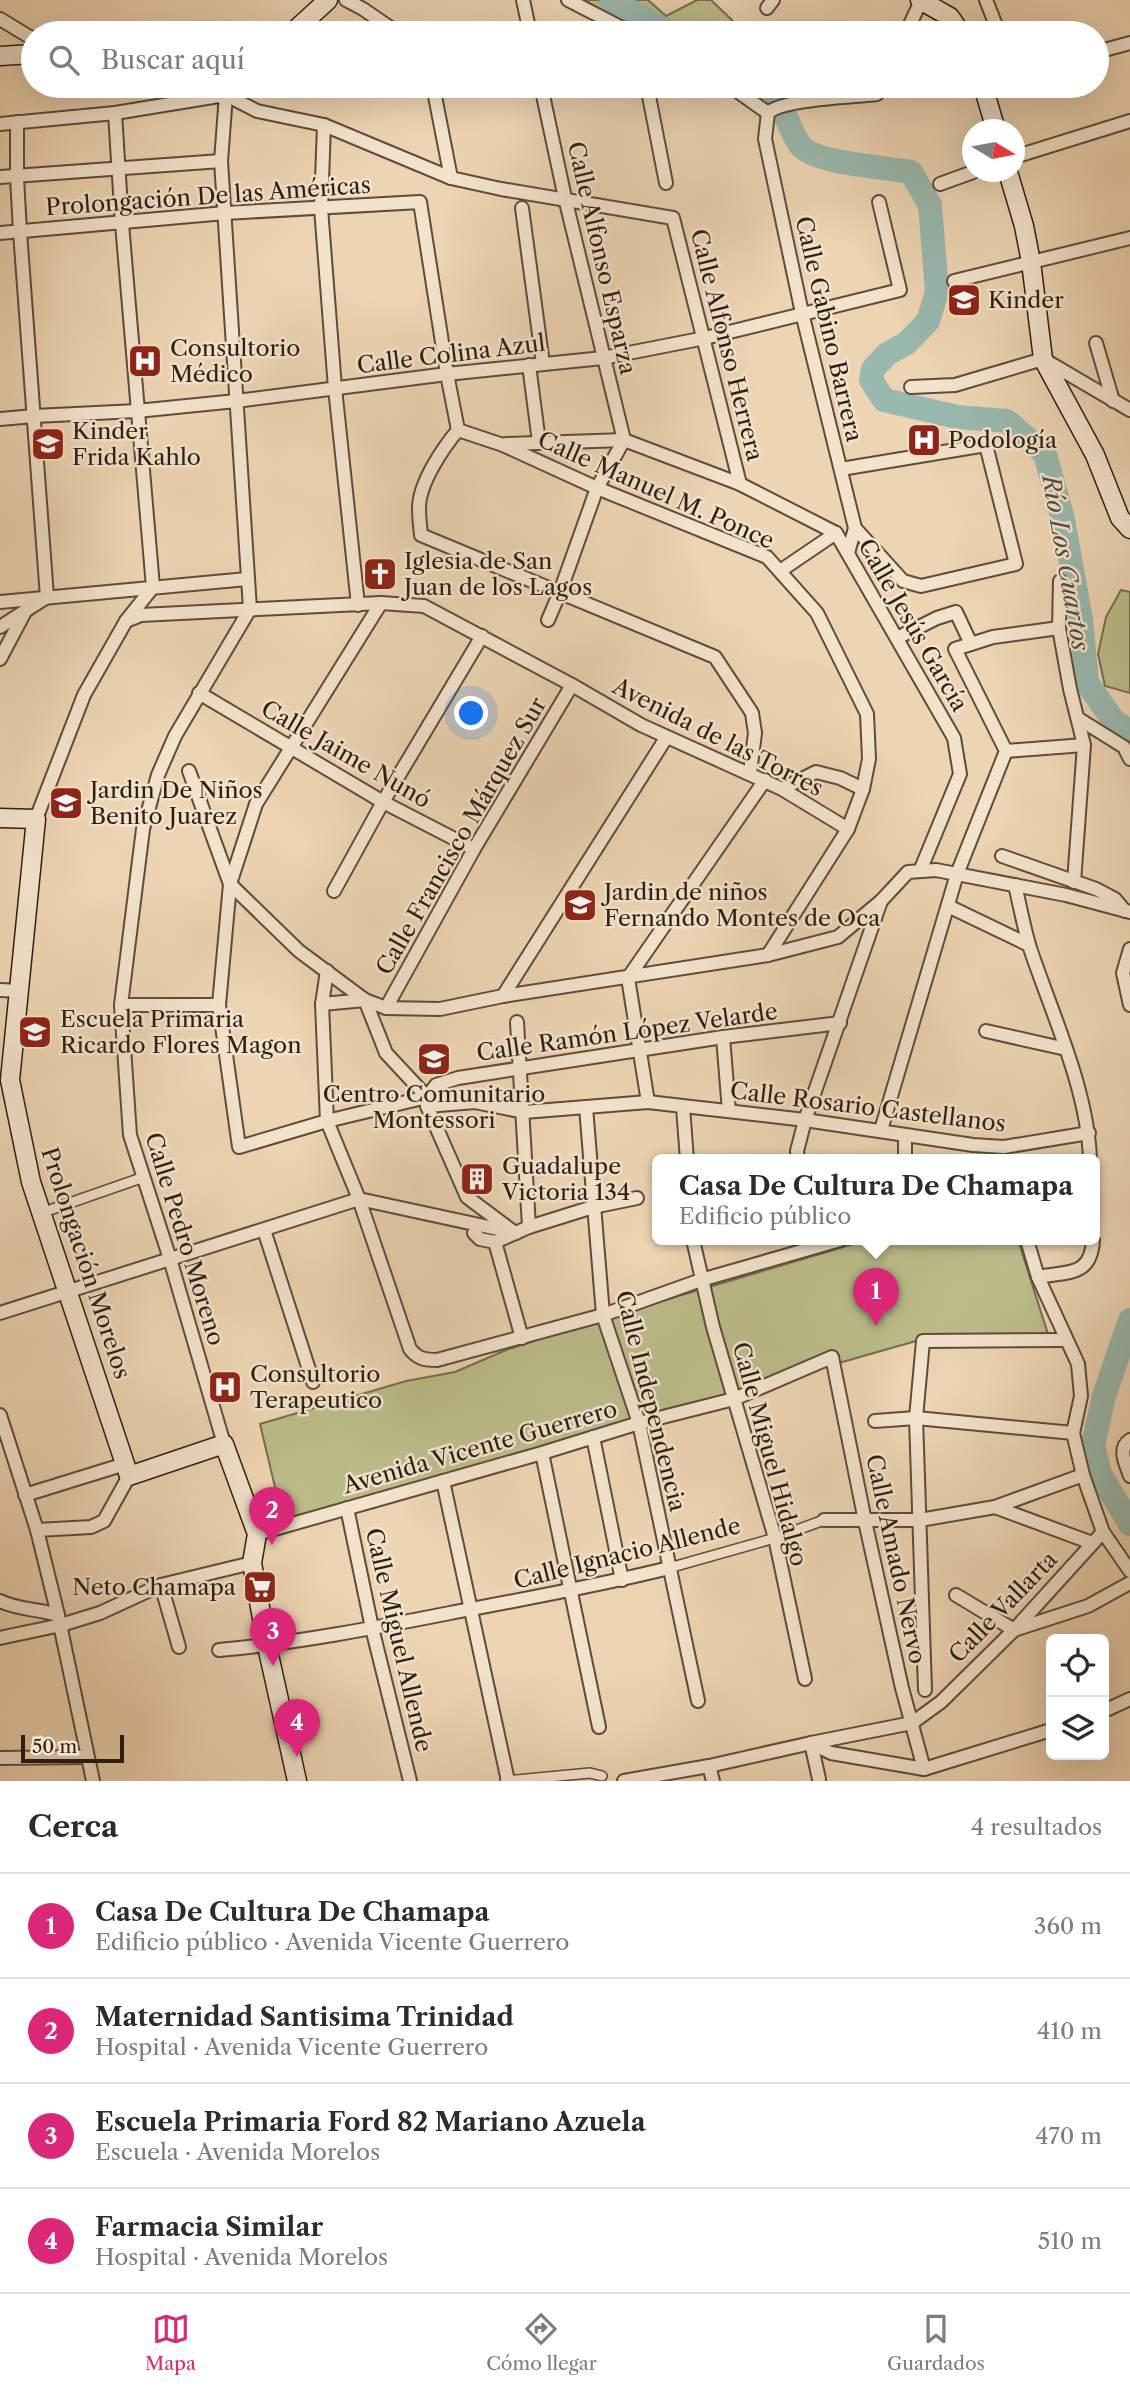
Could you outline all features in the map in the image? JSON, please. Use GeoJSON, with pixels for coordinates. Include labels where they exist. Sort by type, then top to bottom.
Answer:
{"type":"FeatureCollection","features":[{"type":"Feature","properties":{"kind":"main road"},"geometry":{"type":"LineString","coordinates":[[305,21],[328,0]]}},
{"type":"Feature","properties":{"kind":"main road"},"geometry":{"type":"LineString","coordinates":[[921,0],[953,21]]}},
{"type":"Feature","properties":{"kind":"main road"},"geometry":{"type":"LineString","coordinates":[[0,57],[21,55]]}},
{"type":"Feature","properties":{"kind":"main road"},"geometry":{"type":"LineString","coordinates":[[987,98],[993,119]]}},
{"type":"Feature","properties":{"kind":"main road"},"geometry":{"type":"LineString","coordinates":[[1011,182],[1031,262],[1043,359],[1095,455],[1120,518],[1130,528]]}},
{"type":"Feature","properties":{"kind":"main road"},"geometry":{"type":"LineString","coordinates":[[0,818],[36,820]]}},
{"type":"Feature","properties":{"kind":"main road","name":"Prolongación Morelos"},"geometry":{"type":"LineString","coordinates":[[36,820],[10,1080],[31,1182],[127,1470]]}},
{"type":"Feature","properties":{"kind":"main road"},"geometry":{"type":"LineString","coordinates":[[127,1470],[224,1444],[257,1535],[251,1563],[297,1781]]}},
{"type":"Feature","properties":{"kind":"street"},"geometry":{"type":"LineString","coordinates":[[346,0],[379,21]]}},
{"type":"Feature","properties":{"kind":"street"},"geometry":{"type":"LineString","coordinates":[[523,0],[527,21]]}},
{"type":"Feature","properties":{"kind":"street"},"geometry":{"type":"LineString","coordinates":[[568,0],[609,21]]}},
{"type":"Feature","properties":{"kind":"street"},"geometry":{"type":"LineString","coordinates":[[911,21],[921,0]]}},
{"type":"Feature","properties":{"kind":"street"},"geometry":{"type":"LineString","coordinates":[[986,0],[994,21]]}},
{"type":"Feature","properties":{"kind":"street"},"geometry":{"type":"LineString","coordinates":[[0,19],[21,32]]}},
{"type":"Feature","properties":{"kind":"street"},"geometry":{"type":"LineString","coordinates":[[1109,49],[1130,43]]}},
{"type":"Feature","properties":{"kind":"street"},"geometry":{"type":"LineString","coordinates":[[0,124],[115,113],[191,98]]}},
{"type":"Feature","properties":{"kind":"street"},"geometry":{"type":"LineString","coordinates":[[230,98],[221,161],[250,609]]}},
{"type":"Feature","properties":{"kind":"street"},"geometry":{"type":"LineString","coordinates":[[241,98],[257,111],[324,125],[451,178],[501,189],[565,198]]}},
{"type":"Feature","properties":{"kind":"street"},"geometry":{"type":"LineString","coordinates":[[435,98],[451,178]]}},
{"type":"Feature","properties":{"kind":"street","name":"Calle Alfonso Esparza"},"geometry":{"type":"LineString","coordinates":[[544,98],[624,440]]}},
{"type":"Feature","properties":{"kind":"street"},"geometry":{"type":"LineString","coordinates":[[649,98],[666,183]]}},
{"type":"Feature","properties":{"kind":"street"},"geometry":{"type":"LineString","coordinates":[[750,98],[771,110],[796,103],[841,98]]}},
{"type":"Feature","properties":{"kind":"street","name":"Calle Gabino Barrera"},"geometry":{"type":"LineString","coordinates":[[771,110],[765,139],[802,313],[855,528],[848,553]]}},
{"type":"Feature","properties":{"kind":"street"},"geometry":{"type":"LineString","coordinates":[[115,113],[153,587]]}},
{"type":"Feature","properties":{"kind":"street"},"geometry":{"type":"LineString","coordinates":[[1025,154],[1130,121]]}},
{"type":"Feature","properties":{"kind":"street"},"geometry":{"type":"LineString","coordinates":[[18,122],[20,232],[47,597]]}},
{"type":"Feature","properties":{"kind":"street"},"geometry":{"type":"LineString","coordinates":[[324,125],[321,208],[335,388],[358,605]]}},
{"type":"Feature","properties":{"kind":"street"},"geometry":{"type":"LineString","coordinates":[[0,177],[221,161]]}},
{"type":"Feature","properties":{"kind":"street"},"geometry":{"type":"LineString","coordinates":[[940,184],[962,176]]}},
{"type":"Feature","properties":{"kind":"street","name":"Calle Alfonso Herrera"},"geometry":{"type":"LineString","coordinates":[[565,198],[674,219],[740,484]]}},
{"type":"Feature","properties":{"kind":"street","name":"Prolongación De las Américas"},"geometry":{"type":"LineString","coordinates":[[0,233],[225,213],[420,202],[447,374]]}},
{"type":"Feature","properties":{"kind":"street","name":"Calle Colina Azul"},"geometry":{"type":"LineString","coordinates":[[0,419],[137,411],[236,401],[447,374],[603,358],[705,338],[900,290],[880,202]]}},
{"type":"Feature","properties":{"kind":"street"},"geometry":{"type":"LineString","coordinates":[[522,208],[536,365],[539,442]]}},
{"type":"Feature","properties":{"kind":"street"},"geometry":{"type":"LineString","coordinates":[[954,281],[1130,238]]}},
{"type":"Feature","properties":{"kind":"street"},"geometry":{"type":"LineString","coordinates":[[1096,343],[1113,401]]}},
{"type":"Feature","properties":{"kind":"street"},"geometry":{"type":"LineString","coordinates":[[911,387],[955,385],[1043,359],[1130,410]]}},
{"type":"Feature","properties":{"kind":"street"},"geometry":{"type":"LineString","coordinates":[[447,374],[458,430],[444,447],[422,492],[419,506],[421,535],[715,657],[752,713],[755,733],[750,773]]}},
{"type":"Feature","properties":{"kind":"street","name":"Calle Manuel M. Ponce"},"geometry":{"type":"LineString","coordinates":[[458,430],[503,444],[597,488],[767,557],[817,613],[867,714],[869,759],[863,789],[848,829],[768,955]]}},
{"type":"Feature","properties":{"kind":"street"},"geometry":{"type":"LineString","coordinates":[[548,620],[597,488],[624,440]]}},
{"type":"Feature","properties":{"kind":"street","name":"Calle Jesús García"},"geometry":{"type":"LineString","coordinates":[[503,444],[624,440],[740,484],[836,533],[954,738],[960,774],[920,871]]}},
{"type":"Feature","properties":{"kind":"street"},"geometry":{"type":"LineString","coordinates":[[841,469],[986,445],[1016,564],[921,586],[903,580],[855,528]]}},
{"type":"Feature","properties":{"kind":"street"},"geometry":{"type":"LineString","coordinates":[[780,571],[836,533]]}},
{"type":"Feature","properties":{"kind":"street"},"geometry":{"type":"LineString","coordinates":[[0,603],[247,579]]}},
{"type":"Feature","properties":{"kind":"street"},"geometry":{"type":"LineString","coordinates":[[1060,581],[1059,628],[1084,746],[1074,881]]}},
{"type":"Feature","properties":{"kind":"street","name":"Prolongación Morelos"},"geometry":{"type":"LineString","coordinates":[[36,820],[84,695],[126,621],[153,587]]}},
{"type":"Feature","properties":{"kind":"street"},"geometry":{"type":"LineString","coordinates":[[0,626],[47,597]]}},
{"type":"Feature","properties":{"kind":"street"},"geometry":{"type":"LineString","coordinates":[[381,603],[257,804],[230,884],[219,1006],[239,1147],[327,1121],[427,1101],[475,1102],[524,1112],[648,1102],[683,1107],[687,1154]]}},
{"type":"Feature","properties":{"kind":"street","name":"Avenida de las Torres"},"geometry":{"type":"LineString","coordinates":[[126,621],[141,615],[250,609],[381,603],[424,606],[572,685],[640,725],[765,780],[848,829]]}},
{"type":"Feature","properties":{"kind":"street"},"geometry":{"type":"LineString","coordinates":[[0,659],[27,608]]}},
{"type":"Feature","properties":{"kind":"street","name":"Calle Pedro Moreno"},"geometry":{"type":"LineString","coordinates":[[224,1444],[170,1259],[130,1135],[121,1005],[143,829],[158,775],[199,693],[250,609]]}},
{"type":"Feature","properties":{"kind":"street"},"geometry":{"type":"LineString","coordinates":[[897,638],[937,618],[956,612],[971,643]]}},
{"type":"Feature","properties":{"kind":"street"},"geometry":{"type":"LineString","coordinates":[[881,1130],[957,874],[1006,751],[955,649],[993,636],[1059,628]]}},
{"type":"Feature","properties":{"kind":"street"},"geometry":{"type":"LineString","coordinates":[[334,891],[383,802],[482,636]]}},
{"type":"Feature","properties":{"kind":"street","name":"Calle Francisco Márquez Sur"},"geometry":{"type":"LineString","coordinates":[[386,1008],[474,849],[572,685]]}},
{"type":"Feature","properties":{"kind":"street","name":"Calle Jaime Nunó"},"geometry":{"type":"LineString","coordinates":[[199,693],[383,802],[474,849]]}},
{"type":"Feature","properties":{"kind":"street"},"geometry":{"type":"LineString","coordinates":[[1079,719],[1124,747],[1130,759]]}},
{"type":"Feature","properties":{"kind":"street"},"geometry":{"type":"LineString","coordinates":[[503,996],[666,737]]}},
{"type":"Feature","properties":{"kind":"street"},"geometry":{"type":"LineString","coordinates":[[1006,751],[1084,746]]}},
{"type":"Feature","properties":{"kind":"street"},"geometry":{"type":"LineString","coordinates":[[189,771],[230,884],[299,951],[365,1000],[386,1008],[440,1009],[503,996],[768,955],[838,937],[881,901],[908,872],[936,870],[1090,901],[1128,912]]}},
{"type":"Feature","properties":{"kind":"street"},"geometry":{"type":"LineString","coordinates":[[782,789],[816,772],[840,778],[863,789]]}},
{"type":"Feature","properties":{"kind":"street"},"geometry":{"type":"LineString","coordinates":[[648,1102],[628,978],[765,780]]}},
{"type":"Feature","properties":{"kind":"street"},"geometry":{"type":"LineString","coordinates":[[1002,856],[1074,881],[1115,899],[1128,912]]}},
{"type":"Feature","properties":{"kind":"street"},"geometry":{"type":"LineString","coordinates":[[1015,885],[1029,945],[1066,1049],[1089,1133],[1090,1154]]}},
{"type":"Feature","properties":{"kind":"street"},"geometry":{"type":"LineString","coordinates":[[797,1154],[805,1120],[881,901]]}},
{"type":"Feature","properties":{"kind":"street"},"geometry":{"type":"LineString","coordinates":[[948,906],[1029,945]]}},
{"type":"Feature","properties":{"kind":"street"},"geometry":{"type":"LineString","coordinates":[[1130,949],[1123,973],[1130,1004]]}},
{"type":"Feature","properties":{"kind":"street"},"geometry":{"type":"LineString","coordinates":[[327,971],[321,1004],[327,1121],[359,1199],[410,1349],[416,1356],[425,1360],[437,1360],[523,1338],[603,1315],[809,1245]]}},
{"type":"Feature","properties":{"kind":"street"},"geometry":{"type":"LineString","coordinates":[[0,990],[19,991]]}},
{"type":"Feature","properties":{"kind":"street"},"geometry":{"type":"LineString","coordinates":[[321,1004],[365,1000]]}},
{"type":"Feature","properties":{"kind":"street"},"geometry":{"type":"LineString","coordinates":[[365,1000],[386,1053],[427,1101],[467,1197],[516,1233]]}},
{"type":"Feature","properties":{"kind":"street"},"geometry":{"type":"LineString","coordinates":[[121,1005],[219,1006]]}},
{"type":"Feature","properties":{"kind":"street"},"geometry":{"type":"LineString","coordinates":[[517,1022],[530,1227]]}},
{"type":"Feature","properties":{"kind":"street","name":"Calle Ramón López Velarde"},"geometry":{"type":"LineString","coordinates":[[427,1101],[436,1084],[458,1078],[723,1037],[840,1023]]}},
{"type":"Feature","properties":{"kind":"street"},"geometry":{"type":"LineString","coordinates":[[986,1031],[1066,1049]]}},
{"type":"Feature","properties":{"kind":"street"},"geometry":{"type":"LineString","coordinates":[[723,1037],[729,1111]]}},
{"type":"Feature","properties":{"kind":"street","name":"Calle Independencia"},"geometry":{"type":"LineString","coordinates":[[586,1107],[603,1315],[639,1423],[698,1701]]}},
{"type":"Feature","properties":{"kind":"street","name":"Calle Rosario Castellanos"},"geometry":{"type":"LineString","coordinates":[[683,1107],[881,1130],[973,1145],[1005,1154],[1089,1133]]}},
{"type":"Feature","properties":{"kind":"street"},"geometry":{"type":"LineString","coordinates":[[905,1135],[905,1154]]}},
{"type":"Feature","properties":{"kind":"street"},"geometry":{"type":"LineString","coordinates":[[41,1213],[144,1177]]}},
{"type":"Feature","properties":{"kind":"street"},"geometry":{"type":"LineString","coordinates":[[516,1233],[474,1233],[480,1239],[495,1242],[516,1233],[530,1227],[593,1207],[637,1198]]}},
{"type":"Feature","properties":{"kind":"street"},"geometry":{"type":"LineString","coordinates":[[0,1313],[359,1199],[516,1233]]}},
{"type":"Feature","properties":{"kind":"street"},"geometry":{"type":"LineString","coordinates":[[264,1230],[313,1382]]}},
{"type":"Feature","properties":{"kind":"street"},"geometry":{"type":"LineString","coordinates":[[495,1242],[523,1338]]}},
{"type":"Feature","properties":{"kind":"street","name":"Calle Miguel Hidalgo"},"geometry":{"type":"LineString","coordinates":[[694,1245],[701,1280],[775,1538],[805,1679]]}},
{"type":"Feature","properties":{"kind":"street"},"geometry":{"type":"LineString","coordinates":[[1028,1245],[1038,1277],[1078,1364],[1081,1396],[1073,1433],[1083,1475],[1103,1532],[1130,1571]]}},
{"type":"Feature","properties":{"kind":"street"},"geometry":{"type":"LineString","coordinates":[[1038,1277],[1087,1265],[1092,1245]]}},
{"type":"Feature","properties":{"kind":"street","name":"Calle Amado Nervo"},"geometry":{"type":"LineString","coordinates":[[925,1690],[916,1418],[923,1341],[1066,1340]]}},
{"type":"Feature","properties":{"kind":"street","name":"Calle Amado Nervo"},"geometry":{"type":"LineString","coordinates":[[832,1357],[902,1688],[924,1769]]}},
{"type":"Feature","properties":{"kind":"street","name":"Avenida Vicente Guerrero"},"geometry":{"type":"LineString","coordinates":[[257,1535],[639,1423],[734,1399],[832,1357]]}},
{"type":"Feature","properties":{"kind":"street"},"geometry":{"type":"LineString","coordinates":[[0,1415],[37,1530],[60,1620],[93,1781]]}},
{"type":"Feature","properties":{"kind":"street"},"geometry":{"type":"LineString","coordinates":[[875,1421],[916,1418],[1073,1433]]}},
{"type":"Feature","properties":{"kind":"street"},"geometry":{"type":"LineString","coordinates":[[593,1437],[622,1580]]}},
{"type":"Feature","properties":{"kind":"street"},"geometry":{"type":"LineString","coordinates":[[1130,1440],[1125,1443],[1122,1451],[1130,1476]]}},
{"type":"Feature","properties":{"kind":"street"},"geometry":{"type":"LineString","coordinates":[[542,1453],[599,1727]]}},
{"type":"Feature","properties":{"kind":"street"},"geometry":{"type":"LineString","coordinates":[[25,1495],[127,1470]]}},
{"type":"Feature","properties":{"kind":"street"},"geometry":{"type":"LineString","coordinates":[[37,1530],[91,1527],[104,1521],[127,1470]]}},
{"type":"Feature","properties":{"kind":"street","name":"Calle Ignacio Allende"},"geometry":{"type":"LineString","coordinates":[[219,1650],[267,1646],[572,1591],[669,1568],[775,1538],[824,1520],[920,1520],[995,1507],[1083,1475]]}},
{"type":"Feature","properties":{"kind":"street"},"geometry":{"type":"LineString","coordinates":[[443,1481],[507,1781],[590,1773],[602,1776]]}},
{"type":"Feature","properties":{"kind":"street"},"geometry":{"type":"LineString","coordinates":[[995,1507],[1092,1543]]}},
{"type":"Feature","properties":{"kind":"street","name":"Calle Miguel Allende"},"geometry":{"type":"LineString","coordinates":[[347,1508],[372,1628],[410,1781]]}},
{"type":"Feature","properties":{"kind":"street","name":"Calle Vallarta"},"geometry":{"type":"LineString","coordinates":[[624,1781],[912,1723],[941,1702],[1014,1630],[1103,1532]]}},
{"type":"Feature","properties":{"kind":"street"},"geometry":{"type":"LineString","coordinates":[[0,1638],[60,1620],[100,1613],[161,1585],[251,1563]]}},
{"type":"Feature","properties":{"kind":"street"},"geometry":{"type":"LineString","coordinates":[[956,1595],[1014,1630],[1088,1606],[1130,1583]]}},
{"type":"Feature","properties":{"kind":"street"},"geometry":{"type":"LineString","coordinates":[[161,1585],[179,1647]]}},
{"type":"Feature","properties":{"kind":"street"},"geometry":{"type":"LineString","coordinates":[[0,1601],[19,1608],[41,1610],[60,1620]]}},
{"type":"Feature","properties":{"kind":"street"},"geometry":{"type":"LineString","coordinates":[[1109,1709],[1130,1699]]}},
{"type":"Feature","properties":{"kind":"street"},"geometry":{"type":"LineString","coordinates":[[811,1743],[831,1753],[924,1769],[1046,1732]]}},
{"type":"Feature","properties":{"kind":"street"},"geometry":{"type":"LineString","coordinates":[[811,1743],[819,1779]]}},
{"type":"Feature","properties":{"kind":"street"},"geometry":{"type":"LineString","coordinates":[[0,1758],[87,1757]]}},
{"type":"Feature","properties":{"kind":"street"},"geometry":{"type":"LineString","coordinates":[[709,1766],[713,1781]]}},
{"type":"Feature","properties":{"kind":"green space"},"geometry":{"type":"Polygon","coordinates":[[[572,0],[648,0],[666,16],[697,0],[711,0],[733,21],[612,21],[572,0]]]}},
{"type":"Feature","properties":{"kind":"green space"},"geometry":{"type":"Polygon","coordinates":[[[749,98],[785,98],[786,101],[766,110],[749,98]]]}},
{"type":"Feature","properties":{"kind":"green space"},"geometry":{"type":"Polygon","coordinates":[[[1121,590],[1130,592],[1130,693],[1105,686],[1098,654],[1106,617],[1121,590]]]}},
{"type":"Feature","properties":{"kind":"green space"},"geometry":{"type":"Polygon","coordinates":[[[850,1245],[1020,1245],[1048,1334],[930,1337],[284,1525],[260,1424],[406,1381],[455,1372],[506,1350],[850,1245]]]}},
{"type":"Feature","properties":{"kind":"waterway","name":"Río Los Cuartos"},"geometry":{"type":"LineString","coordinates":[[611,0],[649,21]]}},
{"type":"Feature","properties":{"kind":"waterway","name":"Río Los Cuartos"},"geometry":{"type":"LineString","coordinates":[[777,98],[800,145],[808,151],[835,161],[911,172],[930,205],[937,292],[928,321],[907,343],[887,354],[873,369],[871,380],[884,400],[957,417],[1007,421],[1045,454],[1063,519],[1081,620],[1087,683],[1113,720],[1130,732]]}},
{"type":"Feature","properties":{"kind":"waterway","name":"Río Los Cuartos"},"geometry":{"type":"LineString","coordinates":[[1130,1320],[1104,1396],[1093,1445],[1100,1474],[1130,1524]]}},
{"type":"Feature","properties":{"kind":"place","name":"Kinder"},"geometry":{"type":"Point","coordinates":[964,300]}},
{"type":"Feature","properties":{"kind":"place","name":"Consultorio Médico"},"geometry":{"type":"Point","coordinates":[145,361]}},
{"type":"Feature","properties":{"kind":"place","name":"Podología"},"geometry":{"type":"Point","coordinates":[924,440]}},
{"type":"Feature","properties":{"kind":"place","name":"Kinder Frida Kahlo"},"geometry":{"type":"Point","coordinates":[48,444]}},
{"type":"Feature","properties":{"kind":"place","name":"Iglesia de San Juan de los Lagos"},"geometry":{"type":"Point","coordinates":[380,574]}},
{"type":"Feature","properties":{"kind":"place","name":"Jardin De Niños Benito Juarez"},"geometry":{"type":"Point","coordinates":[66,803]}},
{"type":"Feature","properties":{"kind":"place","name":"Jardin de niños Fernando Montes de Oca"},"geometry":{"type":"Point","coordinates":[580,905]}},
{"type":"Feature","properties":{"kind":"place","name":"Escuela Primaria Ricardo Flores Magon"},"geometry":{"type":"Point","coordinates":[35,1032]}},
{"type":"Feature","properties":{"kind":"place","name":"Centro Comunitario Montessori"},"geometry":{"type":"Point","coordinates":[434,1059]}},
{"type":"Feature","properties":{"kind":"place","name":"Guadalupe Victoria 134"},"geometry":{"type":"Point","coordinates":[477,1179]}},
{"type":"Feature","properties":{"kind":"place","name":"Casa De Cultura De Chamapa"},"geometry":{"type":"Point","coordinates":[876,1326]}},
{"type":"Feature","properties":{"kind":"place","name":"Consultorio Terapeutico"},"geometry":{"type":"Point","coordinates":[225,1387]}},
{"type":"Feature","properties":{"kind":"place","name":"Maternidad Santisima Trinidad"},"geometry":{"type":"Point","coordinates":[272,1545]}},
{"type":"Feature","properties":{"kind":"place","name":"Neto Chamapa"},"geometry":{"type":"Point","coordinates":[260,1587]}},
{"type":"Feature","properties":{"kind":"place","name":"Escuela Primaria Ford 82 Mariano Azuela"},"geometry":{"type":"Point","coordinates":[273,1666]}},
{"type":"Feature","properties":{"kind":"place","name":"Farmacia Similar"},"geometry":{"type":"Point","coordinates":[297,1757]}}]}
